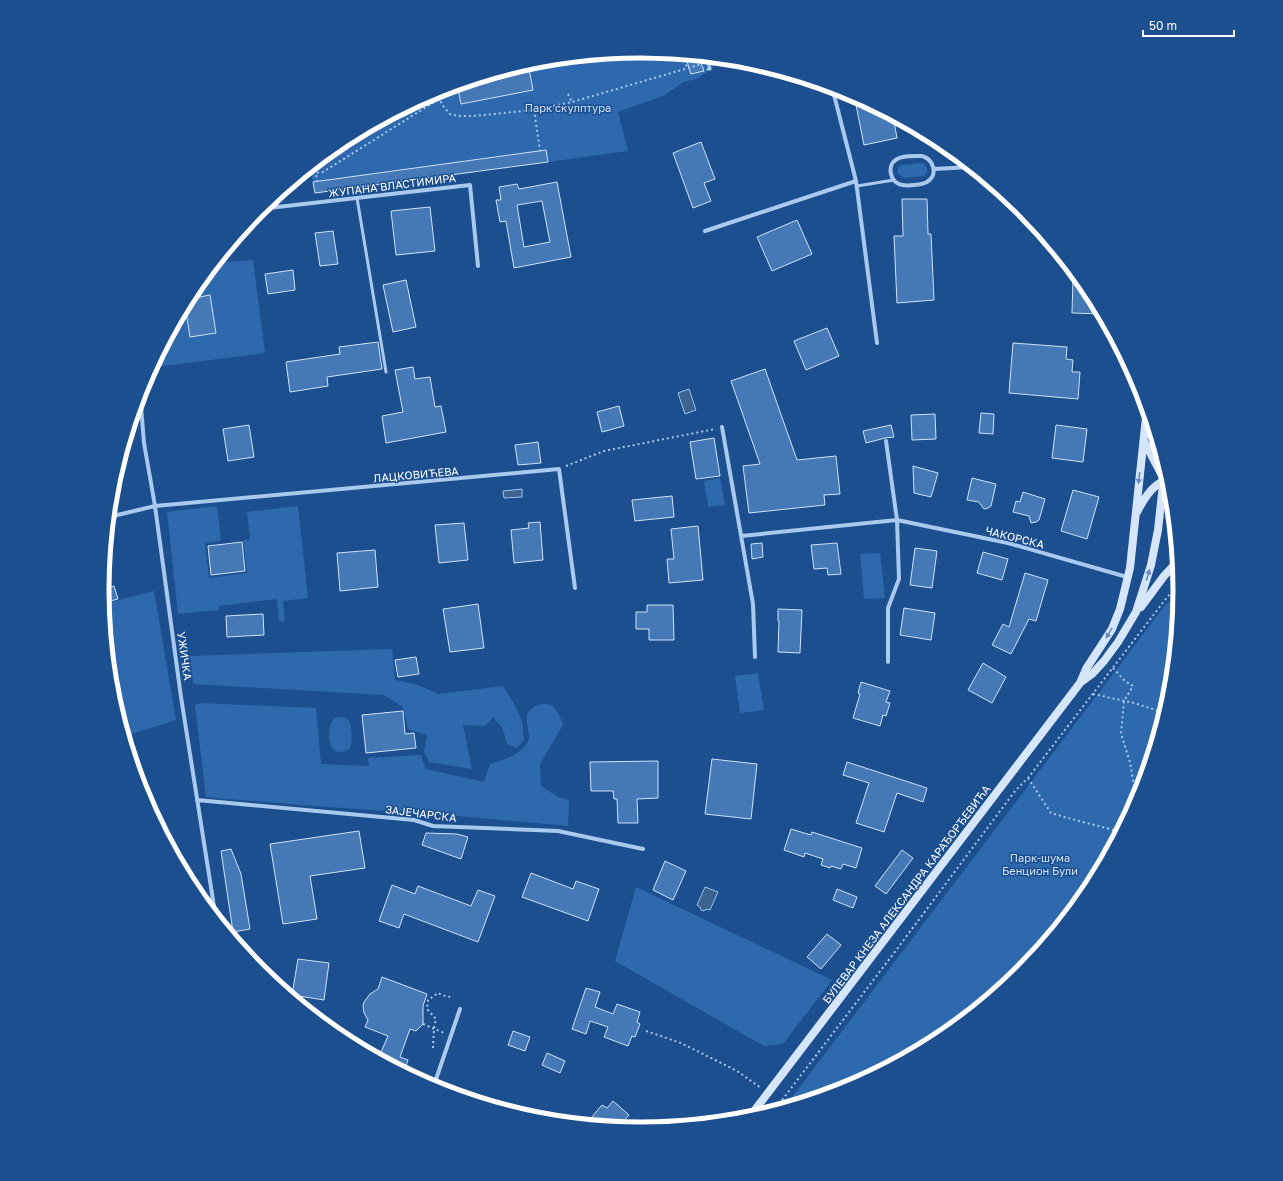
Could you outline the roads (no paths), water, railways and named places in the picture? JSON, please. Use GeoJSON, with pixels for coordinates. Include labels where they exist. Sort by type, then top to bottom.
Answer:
{"type":"FeatureCollection","features":[{"type":"Feature","properties":{"kind":"main road","name":"БУЛЕВАР КНЕЗА АЛЕКСАНДРА КАРАЂОРЂЕВИЋА"},"geometry":{"type":"LineString","coordinates":[[755,1111],[1080,683],[1086,669],[1112,629],[1120,609],[1131,562],[1146,419]]}},
{"type":"Feature","properties":{"kind":"main road"},"geometry":{"type":"LineString","coordinates":[[1144,440],[1160,468]]}},
{"type":"Feature","properties":{"kind":"main road"},"geometry":{"type":"LineString","coordinates":[[1135,516],[1146,496],[1163,482]]}},
{"type":"Feature","properties":{"kind":"main road","name":"БУЛЕВАР КНЕЗА АЛЕКСАНДРА КАРАЂОРЂЕВИЋА"},"geometry":{"type":"LineString","coordinates":[[1080,683],[1092,674],[1104,661],[1118,642],[1136,612],[1151,565],[1164,490]]}},
{"type":"Feature","properties":{"kind":"main road"},"geometry":{"type":"LineString","coordinates":[[1136,612],[1173,566]]}},
{"type":"Feature","properties":{"kind":"street"},"geometry":{"type":"LineString","coordinates":[[834,94],[856,184],[878,343]]}},
{"type":"Feature","properties":{"kind":"street"},"geometry":{"type":"LineString","coordinates":[[922,156],[926,157],[933,164],[934,169],[931,178],[922,184],[902,185],[894,180],[891,176],[891,166],[897,158],[922,156]]}},
{"type":"Feature","properties":{"kind":"street"},"geometry":{"type":"LineString","coordinates":[[934,169],[965,167]]}},
{"type":"Feature","properties":{"kind":"street"},"geometry":{"type":"LineString","coordinates":[[705,231],[856,184]]}},
{"type":"Feature","properties":{"kind":"street","name":"ЖУПАНА ВЛАСТИМИРА"},"geometry":{"type":"LineString","coordinates":[[272,208],[470,185],[478,266]]}},
{"type":"Feature","properties":{"kind":"street","name":"УЖИЧКА"},"geometry":{"type":"LineString","coordinates":[[141,409],[144,443],[155,506],[181,697],[214,908]]}},
{"type":"Feature","properties":{"kind":"street"},"geometry":{"type":"LineString","coordinates":[[722,427],[752,604],[755,657]]}},
{"type":"Feature","properties":{"kind":"street"},"geometry":{"type":"LineString","coordinates":[[886,441],[896,520],[899,579],[888,608],[888,662]]}},
{"type":"Feature","properties":{"kind":"street","name":"ЛАЦКОВИЋЕВА"},"geometry":{"type":"LineString","coordinates":[[115,516],[155,506],[559,469],[575,588]]}},
{"type":"Feature","properties":{"kind":"street","name":"ЧАКОРСКА"},"geometry":{"type":"LineString","coordinates":[[741,536],[896,520],[1008,543],[1128,577]]}},
{"type":"Feature","properties":{"kind":"street","name":"ЗАЈЕЧАРСКА"},"geometry":{"type":"LineString","coordinates":[[197,800],[414,820],[433,826],[558,831],[643,849]]}},
{"type":"Feature","properties":{"kind":"street"},"geometry":{"type":"LineString","coordinates":[[435,1081],[460,1009]]}},
{"type":"Feature","properties":{"kind":"lane"},"geometry":{"type":"LineString","coordinates":[[708,63],[710,69],[708,70]]}},
{"type":"Feature","properties":{"kind":"lane"},"geometry":{"type":"LineString","coordinates":[[856,184],[894,180]]}},
{"type":"Feature","properties":{"kind":"lane"},"geometry":{"type":"LineString","coordinates":[[357,198],[386,372]]}},
{"type":"Feature","properties":{"kind":"park label","name":"Парк скулптура"},"geometry":{"type":"Point","coordinates":[568,107]}},
{"type":"Feature","properties":{"kind":"park label","name":"Парк-шума Бенцион Були"},"geometry":{"type":"Point","coordinates":[1040,863]}}]}
